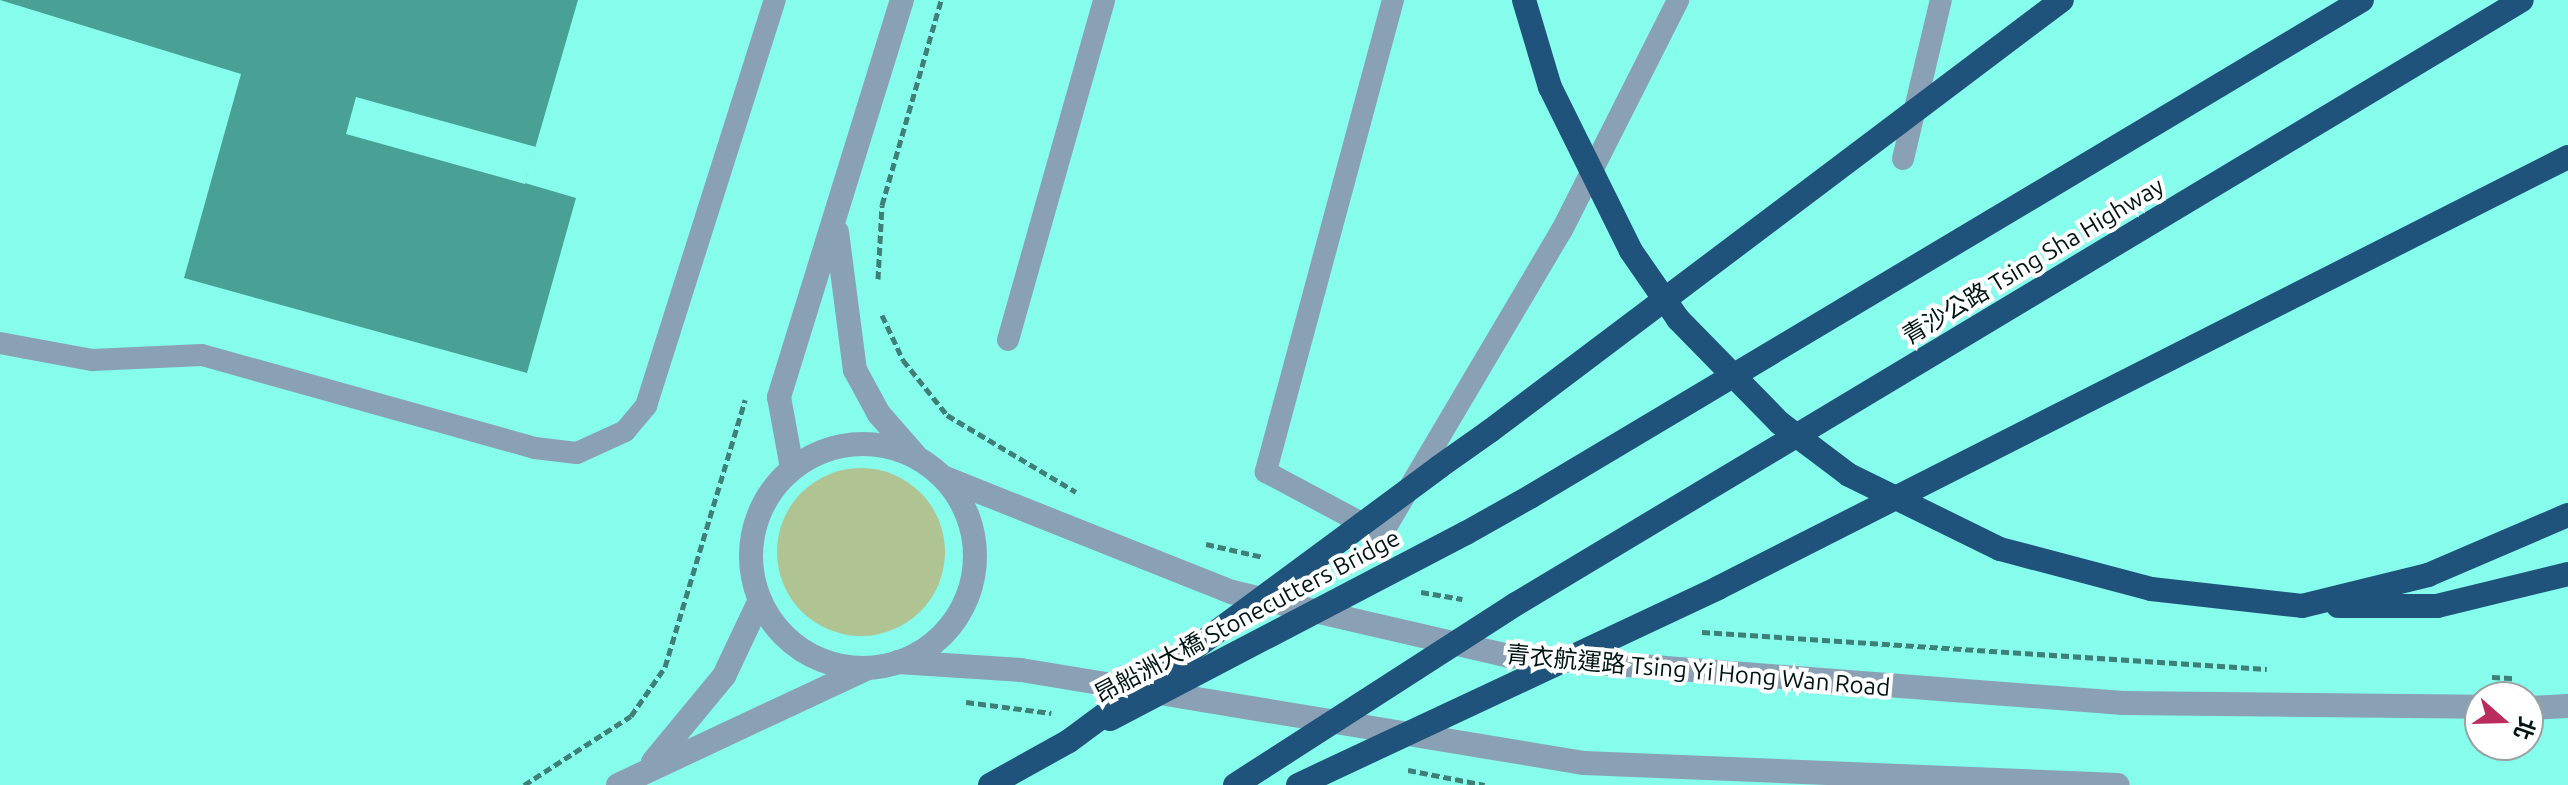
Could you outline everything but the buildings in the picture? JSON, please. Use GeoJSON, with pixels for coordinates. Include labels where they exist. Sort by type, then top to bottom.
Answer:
{"type":"FeatureCollection","features":[{"type":"Feature","properties":{"kind":"highway"},"geometry":{"type":"LineString","coordinates":[[1524,0],[1550,87],[1631,251],[1678,319],[1780,423],[1849,475],[2000,549],[2151,589],[2302,606],[2437,606],[2568,574]]}},
{"type":"Feature","properties":{"kind":"highway"},"geometry":{"type":"LineString","coordinates":[[1069,741],[2062,0]]}},
{"type":"Feature","properties":{"kind":"highway","name":"昂船洲大橋 Stonecutters Bridge"},"geometry":{"type":"LineString","coordinates":[[990,785],[1530,497],[2362,0]]}},
{"type":"Feature","properties":{"kind":"highway","name":"青沙公路 Tsing Sha Highway"},"geometry":{"type":"LineString","coordinates":[[1235,785],[1573,570],[2522,0]]}},
{"type":"Feature","properties":{"kind":"highway"},"geometry":{"type":"LineString","coordinates":[[1298,785],[1747,574],[2568,157]]}},
{"type":"Feature","properties":{"kind":"highway"},"geometry":{"type":"LineString","coordinates":[[2302,606],[2428,575],[2568,515]]}},
{"type":"Feature","properties":{"kind":"street"},"geometry":{"type":"LineString","coordinates":[[792,468],[779,397],[836,226],[902,0]]}},
{"type":"Feature","properties":{"kind":"street"},"geometry":{"type":"LineString","coordinates":[[836,226],[855,370],[879,414],[917,457],[945,478],[973,535],[970,583],[950,626],[898,662]]}},
{"type":"Feature","properties":{"kind":"street"},"geometry":{"type":"LineString","coordinates":[[868,668],[803,652],[760,600],[751,543],[772,490],[792,468],[853,444],[917,457]]}},
{"type":"Feature","properties":{"kind":"street","name":"青衣航運路 Tsing Yi Hong Wan Road"},"geometry":{"type":"LineString","coordinates":[[945,478],[1232,592],[1509,656],[2123,703],[2464,707]]}},
{"type":"Feature","properties":{"kind":"street"},"geometry":{"type":"LineString","coordinates":[[646,770],[724,676],[760,600]]}},
{"type":"Feature","properties":{"kind":"street"},"geometry":{"type":"LineString","coordinates":[[618,785],[868,668],[898,662],[1021,670],[1584,763],[2118,785]]}},
{"type":"Feature","properties":{"kind":"street"},"geometry":{"type":"LineString","coordinates":[[2544,707],[2568,706]]}},
{"type":"Feature","properties":{"kind":"lane"},"geometry":{"type":"LineString","coordinates":[[0,343],[92,360],[202,355],[535,448],[577,453],[625,431],[646,406],[775,0]]}},
{"type":"Feature","properties":{"kind":"lane"},"geometry":{"type":"LineString","coordinates":[[1008,340],[1104,0]]}},
{"type":"Feature","properties":{"kind":"lane"},"geometry":{"type":"LineString","coordinates":[[1393,0],[1266,472],[1382,534],[1562,230],[1678,0]]}},
{"type":"Feature","properties":{"kind":"lane"},"geometry":{"type":"LineString","coordinates":[[1903,159],[1941,0]]}},
{"type":"Feature","properties":{"kind":"path"},"geometry":{"type":"LineString","coordinates":[[878,291],[882,205],[941,0]]}},
{"type":"Feature","properties":{"kind":"path"},"geometry":{"type":"LineString","coordinates":[[877,305],[903,360],[947,415],[1091,501]]}},
{"type":"Feature","properties":{"kind":"path"},"geometry":{"type":"LineString","coordinates":[[524,785],[631,716],[665,667],[749,388]]}},
{"type":"Feature","properties":{"kind":"path"},"geometry":{"type":"LineString","coordinates":[[1192,541],[1280,561]]}},
{"type":"Feature","properties":{"kind":"path"},"geometry":{"type":"LineString","coordinates":[[1414,591],[1475,601]]}},
{"type":"Feature","properties":{"kind":"path"},"geometry":{"type":"LineString","coordinates":[[1693,631],[2275,669]]}},
{"type":"Feature","properties":{"kind":"path"},"geometry":{"type":"LineString","coordinates":[[2481,677],[2526,677]]}},
{"type":"Feature","properties":{"kind":"green space"},"geometry":{"type":"Polygon","coordinates":[[[861,468],[893,474],[921,492],[939,520],[945,552],[939,584],[921,612],[893,630],[861,636],[829,630],[801,612],[783,584],[777,552],[783,520],[801,492],[829,474],[861,468]]]}},
{"type":"Feature","properties":{"kind":"water"},"geometry":{"type":"Polygon","coordinates":[[[0,0],[578,0],[525,183],[576,198],[527,373],[184,278],[241,74],[0,0]]]}},
{"type":"Feature","properties":{"kind":"pier"},"geometry":{"type":"Polygon","coordinates":[[[356,97],[536,147],[525,184],[346,134],[356,97]]]}}]}
